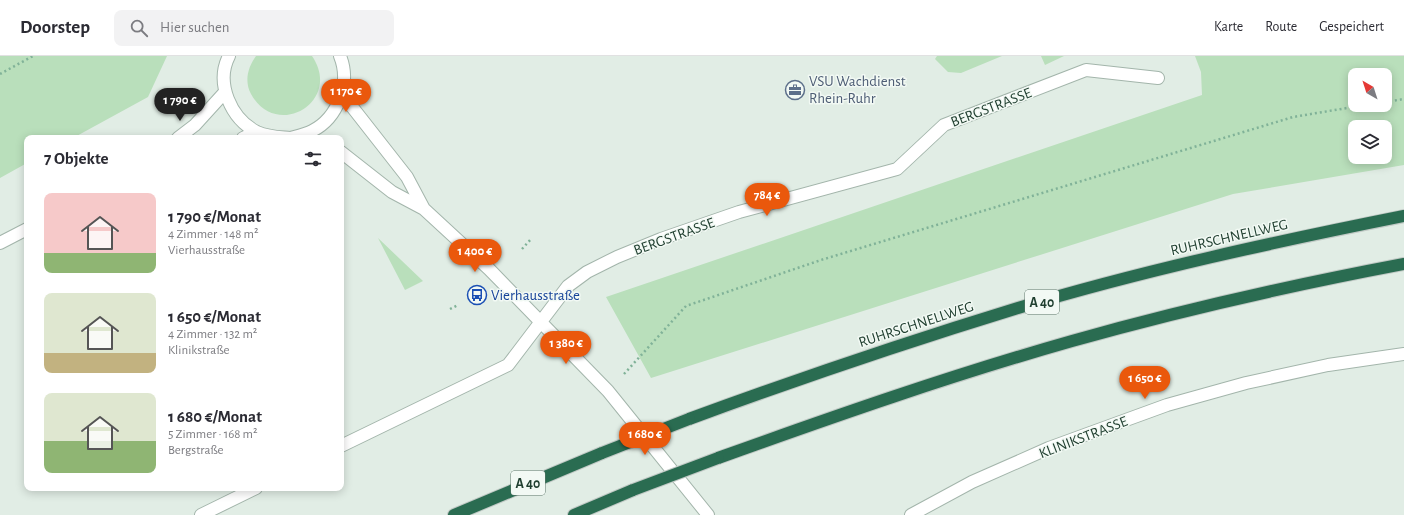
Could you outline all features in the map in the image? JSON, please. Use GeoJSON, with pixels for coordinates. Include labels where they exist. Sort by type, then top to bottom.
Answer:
{"type":"FeatureCollection","features":[{"type":"Feature","properties":{"kind":"highway","name":"RUHRSCHNELLWEG"},"geometry":{"type":"LineString","coordinates":[[454,515],[602,453],[689,419],[862,358],[1020,308],[1183,264],[1404,216]]}},
{"type":"Feature","properties":{"kind":"highway"},"geometry":{"type":"LineString","coordinates":[[574,515],[633,490],[866,405],[1072,341],[1290,286],[1404,264]]}},
{"type":"Feature","properties":{"kind":"street"},"geometry":{"type":"LineString","coordinates":[[219,56],[224,68],[225,92],[239,119],[256,132],[264,135]]}},
{"type":"Feature","properties":{"kind":"street"},"geometry":{"type":"LineString","coordinates":[[224,68],[229,56]]}},
{"type":"Feature","properties":{"kind":"street"},"geometry":{"type":"LineString","coordinates":[[317,134],[329,118],[342,94],[344,82],[340,56]]}},
{"type":"Feature","properties":{"kind":"street","name":"BERGSTRASSE"},"geometry":{"type":"LineString","coordinates":[[344,445],[508,365],[568,286],[587,272],[617,257],[661,239],[739,212],[897,169],[944,125],[1086,70],[1158,78]]}},
{"type":"Feature","properties":{"kind":"street"},"geometry":{"type":"LineString","coordinates":[[182,135],[195,125],[225,92]]}},
{"type":"Feature","properties":{"kind":"street"},"geometry":{"type":"LineString","coordinates":[[342,94],[407,177],[424,208],[541,321],[608,391],[708,515]]}},
{"type":"Feature","properties":{"kind":"street"},"geometry":{"type":"LineString","coordinates":[[250,135],[256,132]]}},
{"type":"Feature","properties":{"kind":"street"},"geometry":{"type":"LineString","coordinates":[[344,154],[392,192],[424,208]]}},
{"type":"Feature","properties":{"kind":"street"},"geometry":{"type":"LineString","coordinates":[[0,243],[24,231]]}},
{"type":"Feature","properties":{"kind":"street","name":"KLINIKSTRASSE"},"geometry":{"type":"LineString","coordinates":[[911,515],[972,482],[1049,448],[1167,405],[1246,383],[1321,367],[1404,354]]}},
{"type":"Feature","properties":{"kind":"street"},"geometry":{"type":"LineString","coordinates":[[201,515],[250,491]]}},
{"type":"Feature","properties":{"kind":"path"},"geometry":{"type":"LineString","coordinates":[[0,74],[33,56]]}},
{"type":"Feature","properties":{"kind":"path"},"geometry":{"type":"LineString","coordinates":[[1392,101],[1404,99]]}},
{"type":"Feature","properties":{"kind":"path"},"geometry":{"type":"LineString","coordinates":[[608,391],[686,306],[821,260],[1293,117],[1348,108]]}},
{"type":"Feature","properties":{"kind":"path"},"geometry":{"type":"LineString","coordinates":[[522,249],[531,239]]}},
{"type":"Feature","properties":{"kind":"path"},"geometry":{"type":"LineString","coordinates":[[450,309],[458,305]]}},
{"type":"Feature","properties":{"kind":"green space"},"geometry":{"type":"Polygon","coordinates":[[[0,56],[167,56],[148,97],[78,135],[24,135],[24,165],[0,178],[0,56]]]}},
{"type":"Feature","properties":{"kind":"green space"},"geometry":{"type":"Polygon","coordinates":[[[256,56],[312,56],[319,72],[319,88],[313,100],[303,110],[290,114],[276,114],[262,108],[251,94],[247,79],[249,69],[256,56]]]}},
{"type":"Feature","properties":{"kind":"green space"},"geometry":{"type":"Polygon","coordinates":[[[937,56],[1002,56],[961,73],[948,72],[935,59],[937,56]]]}},
{"type":"Feature","properties":{"kind":"green space"},"geometry":{"type":"Polygon","coordinates":[[[1041,56],[1064,56],[1045,65],[1041,56]]]}},
{"type":"Feature","properties":{"kind":"green space"},"geometry":{"type":"Polygon","coordinates":[[[1195,56],[1404,56],[1404,165],[1233,194],[651,378],[606,297],[1202,95],[1201,72],[1195,56]]]}},
{"type":"Feature","properties":{"kind":"green space"},"geometry":{"type":"Polygon","coordinates":[[[378,238],[423,281],[405,290],[378,238]]]}},
{"type":"Feature","properties":{"kind":"place","name":"VSU Wachdienst Rhein-Ruhr"},"geometry":{"type":"Point","coordinates":[795,90]}},
{"type":"Feature","properties":{"kind":"place","name":"Vierhausstraße"},"geometry":{"type":"Point","coordinates":[477,295]}}]}
